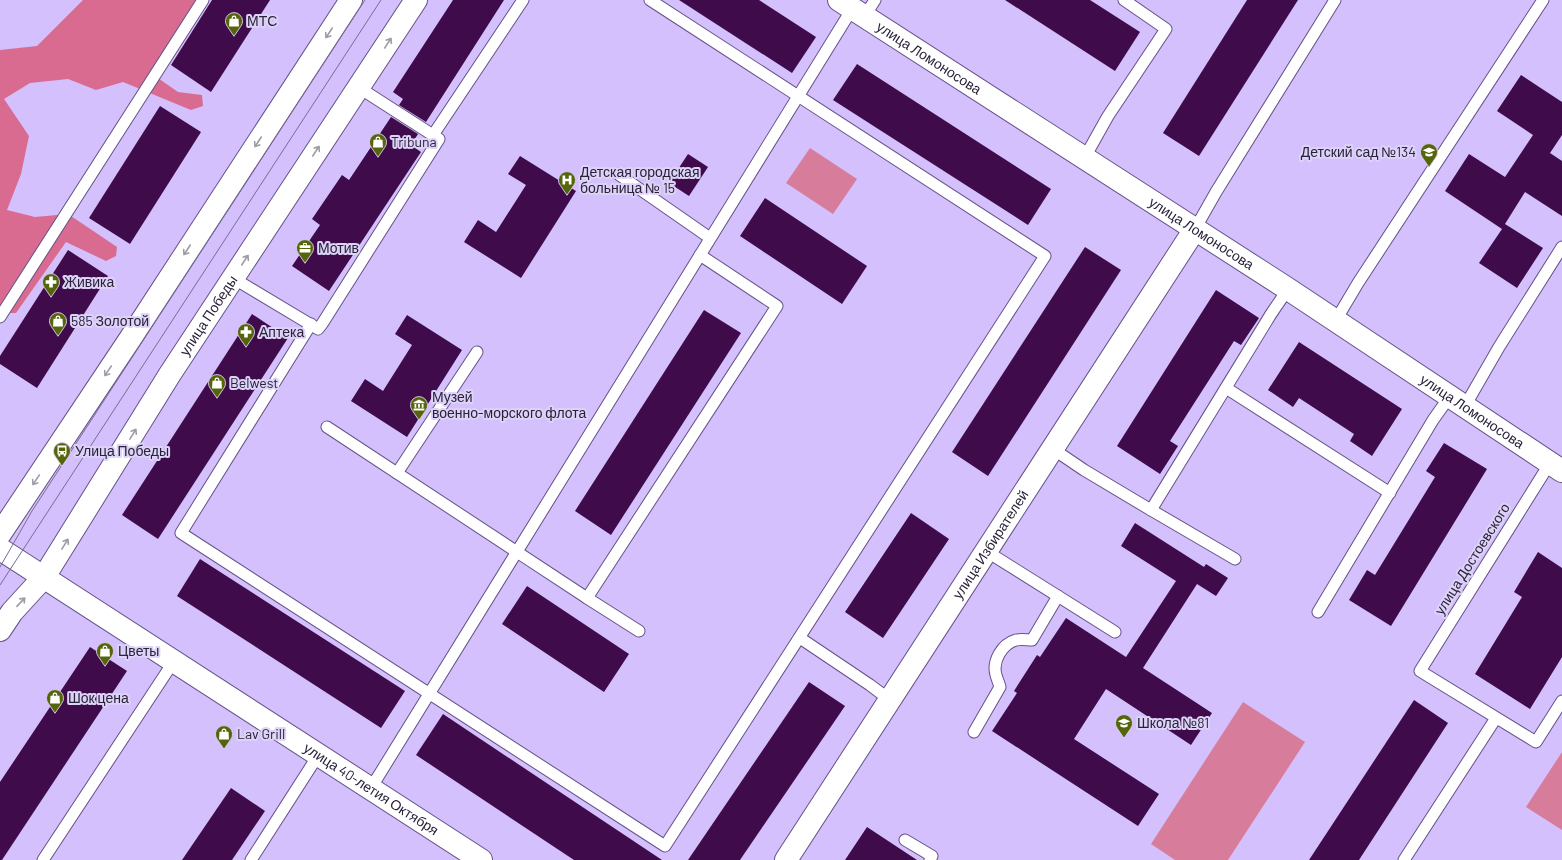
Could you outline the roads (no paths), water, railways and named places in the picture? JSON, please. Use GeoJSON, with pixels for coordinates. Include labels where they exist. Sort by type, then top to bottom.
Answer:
{"type":"FeatureCollection","features":[{"type":"Feature","properties":{"kind":"main road"},"geometry":{"type":"LineString","coordinates":[[0,534],[130,339],[351,0]]}},
{"type":"Feature","properties":{"kind":"main road","name":"улица Победы"},"geometry":{"type":"LineString","coordinates":[[0,630],[12,612],[44,577],[170,374],[416,0]]}},
{"type":"Feature","properties":{"kind":"main road","name":"улица Ломоносова"},"geometry":{"type":"LineString","coordinates":[[857,7],[1085,158],[1336,320],[1556,467]]}},
{"type":"Feature","properties":{"kind":"main road","name":"улица Избирателей"},"geometry":{"type":"LineString","coordinates":[[786,860],[1195,229]]}},
{"type":"Feature","properties":{"kind":"main road","name":"улица 40-летия Октября"},"geometry":{"type":"LineString","coordinates":[[0,549],[481,860]]}},
{"type":"Feature","properties":{"kind":"lane"},"geometry":{"type":"LineString","coordinates":[[0,317],[203,0]]}},
{"type":"Feature","properties":{"kind":"lane"},"geometry":{"type":"LineString","coordinates":[[433,135],[523,0]]}},
{"type":"Feature","properties":{"kind":"lane"},"geometry":{"type":"LineString","coordinates":[[311,324],[181,533],[665,846],[1045,256],[650,0]]}},
{"type":"Feature","properties":{"kind":"lane"},"geometry":{"type":"LineString","coordinates":[[1085,158],[1108,116],[1166,29],[1124,0]]}},
{"type":"Feature","properties":{"kind":"lane"},"geometry":{"type":"LineString","coordinates":[[1195,229],[1216,192],[1335,0]]}},
{"type":"Feature","properties":{"kind":"lane"},"geometry":{"type":"LineString","coordinates":[[1336,320],[1358,283],[1543,0]]}},
{"type":"Feature","properties":{"kind":"lane"},"geometry":{"type":"LineString","coordinates":[[371,788],[798,96],[857,7]]}},
{"type":"Feature","properties":{"kind":"lane"},"geometry":{"type":"LineString","coordinates":[[233,278],[318,329],[322,324],[439,139],[358,88]]}},
{"type":"Feature","properties":{"kind":"lane"},"geometry":{"type":"LineString","coordinates":[[618,174],[710,238]]}},
{"type":"Feature","properties":{"kind":"lane"},"geometry":{"type":"LineString","coordinates":[[1318,612],[1433,420],[1457,401],[1499,347],[1562,247]]}},
{"type":"Feature","properties":{"kind":"lane"},"geometry":{"type":"LineString","coordinates":[[587,598],[777,306],[700,255]]}},
{"type":"Feature","properties":{"kind":"lane"},"geometry":{"type":"LineString","coordinates":[[1151,510],[1271,314],[1288,289]]}},
{"type":"Feature","properties":{"kind":"lane"},"geometry":{"type":"LineString","coordinates":[[397,473],[477,352]]}},
{"type":"Feature","properties":{"kind":"lane"},"geometry":{"type":"LineString","coordinates":[[1226,388],[1390,493]]}},
{"type":"Feature","properties":{"kind":"lane"},"geometry":{"type":"LineString","coordinates":[[327,427],[639,631]]}},
{"type":"Feature","properties":{"kind":"lane"},"geometry":{"type":"LineString","coordinates":[[1053,448],[1084,470],[1235,559]]}},
{"type":"Feature","properties":{"kind":"lane","name":"улица Достоевского"},"geometry":{"type":"LineString","coordinates":[[1496,718],[1420,671],[1556,467]]}},
{"type":"Feature","properties":{"kind":"lane"},"geometry":{"type":"LineString","coordinates":[[986,551],[1115,632]]}},
{"type":"Feature","properties":{"kind":"lane"},"geometry":{"type":"LineString","coordinates":[[974,732],[1000,687],[995,674],[996,663],[1000,652],[1008,643],[1017,640],[1032,640],[1058,596]]}},
{"type":"Feature","properties":{"kind":"lane"},"geometry":{"type":"LineString","coordinates":[[800,638],[870,684],[890,700]]}},
{"type":"Feature","properties":{"kind":"lane"},"geometry":{"type":"LineString","coordinates":[[43,860],[174,661]]}},
{"type":"Feature","properties":{"kind":"lane"},"geometry":{"type":"LineString","coordinates":[[1404,860],[1496,718],[1536,742],[1562,701]]}},
{"type":"Feature","properties":{"kind":"lane"},"geometry":{"type":"LineString","coordinates":[[251,860],[319,754]]}},
{"type":"Feature","properties":{"kind":"lane"},"geometry":{"type":"LineString","coordinates":[[905,840],[934,859]]}},
{"type":"Feature","properties":{"kind":"tram line"},"geometry":{"type":"LineString","coordinates":[[0,567],[32,511],[365,0]]}},
{"type":"Feature","properties":{"kind":"tram line"},"geometry":{"type":"LineString","coordinates":[[0,585],[381,0]]}},
{"type":"Feature","properties":{"kind":"place","name":"МТС"},"geometry":{"type":"Point","coordinates":[234,36]}},
{"type":"Feature","properties":{"kind":"place","name":"Tribuna"},"geometry":{"type":"Point","coordinates":[378,157]}},
{"type":"Feature","properties":{"kind":"place","name":"Детский сад №134"},"geometry":{"type":"Point","coordinates":[1429,167]}},
{"type":"Feature","properties":{"kind":"place","name":"Детская городская больница № 15"},"geometry":{"type":"Point","coordinates":[567,195]}},
{"type":"Feature","properties":{"kind":"place","name":"Мотив"},"geometry":{"type":"Point","coordinates":[305,263]}},
{"type":"Feature","properties":{"kind":"place","name":"Живика"},"geometry":{"type":"Point","coordinates":[51,297]}},
{"type":"Feature","properties":{"kind":"place","name":"585 Золотой"},"geometry":{"type":"Point","coordinates":[58,336]}},
{"type":"Feature","properties":{"kind":"place","name":"Аптека"},"geometry":{"type":"Point","coordinates":[246,347]}},
{"type":"Feature","properties":{"kind":"place","name":"Belwest"},"geometry":{"type":"Point","coordinates":[217,398]}},
{"type":"Feature","properties":{"kind":"place","name":"Музей военно-морского флота"},"geometry":{"type":"Point","coordinates":[419,420]}},
{"type":"Feature","properties":{"kind":"place","name":"Улица Победы"},"geometry":{"type":"Point","coordinates":[62,466]}},
{"type":"Feature","properties":{"kind":"place","name":"Цветы"},"geometry":{"type":"Point","coordinates":[105,666]}},
{"type":"Feature","properties":{"kind":"place","name":"Шок цена"},"geometry":{"type":"Point","coordinates":[55,713]}},
{"type":"Feature","properties":{"kind":"place","name":"Школа №81"},"geometry":{"type":"Point","coordinates":[1124,738]}},
{"type":"Feature","properties":{"kind":"place","name":"Lav Grill"},"geometry":{"type":"Point","coordinates":[224,749]}}]}
